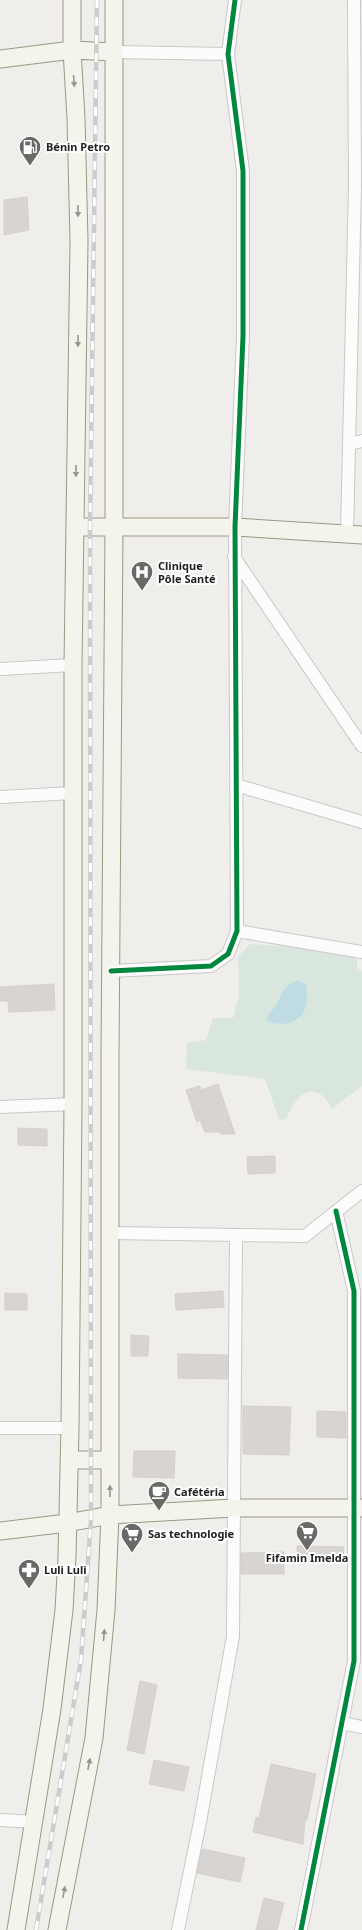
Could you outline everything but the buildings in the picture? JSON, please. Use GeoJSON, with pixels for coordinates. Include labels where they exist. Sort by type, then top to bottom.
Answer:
{"type":"FeatureCollection","features":[{"type":"Feature","properties":{"kind":"main road"},"geometry":{"type":"LineString","coordinates":[[16,1930],[35,1822],[52,1709],[60,1641],[67,1556],[70,1428],[73,1104],[73,665],[79,241],[76,118],[72,50],[72,0]]}},
{"type":"Feature","properties":{"kind":"main road"},"geometry":{"type":"LineString","coordinates":[[57,1930],[94,1738],[106,1610],[110,1515],[111,971],[114,526],[114,0]]}},
{"type":"Feature","properties":{"kind":"main road"},"geometry":{"type":"LineString","coordinates":[[0,59],[72,50],[114,52]]}},
{"type":"Feature","properties":{"kind":"main road"},"geometry":{"type":"LineString","coordinates":[[75,526],[235,527],[358,535]]}},
{"type":"Feature","properties":{"kind":"main road"},"geometry":{"type":"LineString","coordinates":[[69,1460],[110,1460]]}},
{"type":"Feature","properties":{"kind":"main road"},"geometry":{"type":"LineString","coordinates":[[0,1531],[67,1523],[110,1515],[234,1508],[358,1508]]}},
{"type":"Feature","properties":{"kind":"street"},"geometry":{"type":"LineString","coordinates":[[111,971],[211,966],[228,954],[237,931],[234,557],[243,336],[243,171],[228,54],[234,0]]}},
{"type":"Feature","properties":{"kind":"street"},"geometry":{"type":"LineString","coordinates":[[354,0],[358,48],[358,316],[349,444],[358,535]]}},
{"type":"Feature","properties":{"kind":"street"},"geometry":{"type":"LineString","coordinates":[[114,52],[228,54]]}},
{"type":"Feature","properties":{"kind":"street"},"geometry":{"type":"LineString","coordinates":[[349,444],[362,441]]}},
{"type":"Feature","properties":{"kind":"street"},"geometry":{"type":"LineString","coordinates":[[234,557],[362,746]]}},
{"type":"Feature","properties":{"kind":"street"},"geometry":{"type":"LineString","coordinates":[[0,669],[73,665]]}},
{"type":"Feature","properties":{"kind":"street"},"geometry":{"type":"LineString","coordinates":[[236,785],[362,822]]}},
{"type":"Feature","properties":{"kind":"street"},"geometry":{"type":"LineString","coordinates":[[0,797],[73,793]]}},
{"type":"Feature","properties":{"kind":"street"},"geometry":{"type":"LineString","coordinates":[[237,931],[362,952]]}},
{"type":"Feature","properties":{"kind":"street"},"geometry":{"type":"LineString","coordinates":[[0,1107],[73,1104]]}},
{"type":"Feature","properties":{"kind":"street"},"geometry":{"type":"LineString","coordinates":[[110,1233],[305,1236],[362,1190]]}},
{"type":"Feature","properties":{"kind":"street"},"geometry":{"type":"LineString","coordinates":[[301,1930],[354,1661],[358,1508],[354,1291],[336,1211]]}},
{"type":"Feature","properties":{"kind":"street"},"geometry":{"type":"LineString","coordinates":[[178,1930],[200,1822],[233,1636],[236,1235]]}},
{"type":"Feature","properties":{"kind":"street"},"geometry":{"type":"LineString","coordinates":[[0,1428],[70,1428]]}},
{"type":"Feature","properties":{"kind":"street"},"geometry":{"type":"LineString","coordinates":[[342,1723],[362,1727]]}},
{"type":"Feature","properties":{"kind":"street"},"geometry":{"type":"LineString","coordinates":[[0,1820],[35,1822]]}},
{"type":"Feature","properties":{"kind":"shaded area"},"geometry":{"type":"Polygon","coordinates":[[[250,944],[315,948],[357,957],[357,968],[362,971],[362,1086],[332,1109],[330,1104],[323,1096],[315,1092],[310,1092],[298,1099],[286,1119],[279,1120],[265,1079],[186,1069],[187,1043],[206,1040],[213,1018],[233,1018],[239,996],[238,957],[250,944]]]}},
{"type":"Feature","properties":{"kind":"water"},"geometry":{"type":"Polygon","coordinates":[[[298,980],[306,984],[307,995],[304,1012],[293,1022],[285,1024],[276,1024],[266,1021],[285,989],[298,980]]]}},
{"type":"Feature","properties":{"kind":"railway"},"geometry":{"type":"LineString","coordinates":[[36,1930],[81,1660],[91,1519],[90,527],[97,0]]}},
{"type":"Feature","properties":{"kind":"cycle path"},"geometry":{"type":"LineString","coordinates":[[111,971],[211,966],[228,954],[237,931],[235,527],[243,336],[243,171],[228,54],[235,0]]}},
{"type":"Feature","properties":{"kind":"cycle path"},"geometry":{"type":"LineString","coordinates":[[301,1930],[354,1661],[354,1291],[336,1211]]}},
{"type":"Feature","properties":{"kind":"place","name":"Bénin Petro"},"geometry":{"type":"Point","coordinates":[30,166]}},
{"type":"Feature","properties":{"kind":"place","name":"Clinique Pôle Santé"},"geometry":{"type":"Point","coordinates":[142,592]}},
{"type":"Feature","properties":{"kind":"place","name":"Cafétéria"},"geometry":{"type":"Point","coordinates":[159,1512]}},
{"type":"Feature","properties":{"kind":"place","name":"Fifamin Imelda"},"geometry":{"type":"Point","coordinates":[307,1552]}},
{"type":"Feature","properties":{"kind":"place","name":"Sas technologie"},"geometry":{"type":"Point","coordinates":[132,1554]}},
{"type":"Feature","properties":{"kind":"place","name":"Luli Luli"},"geometry":{"type":"Point","coordinates":[29,1590]}}]}
